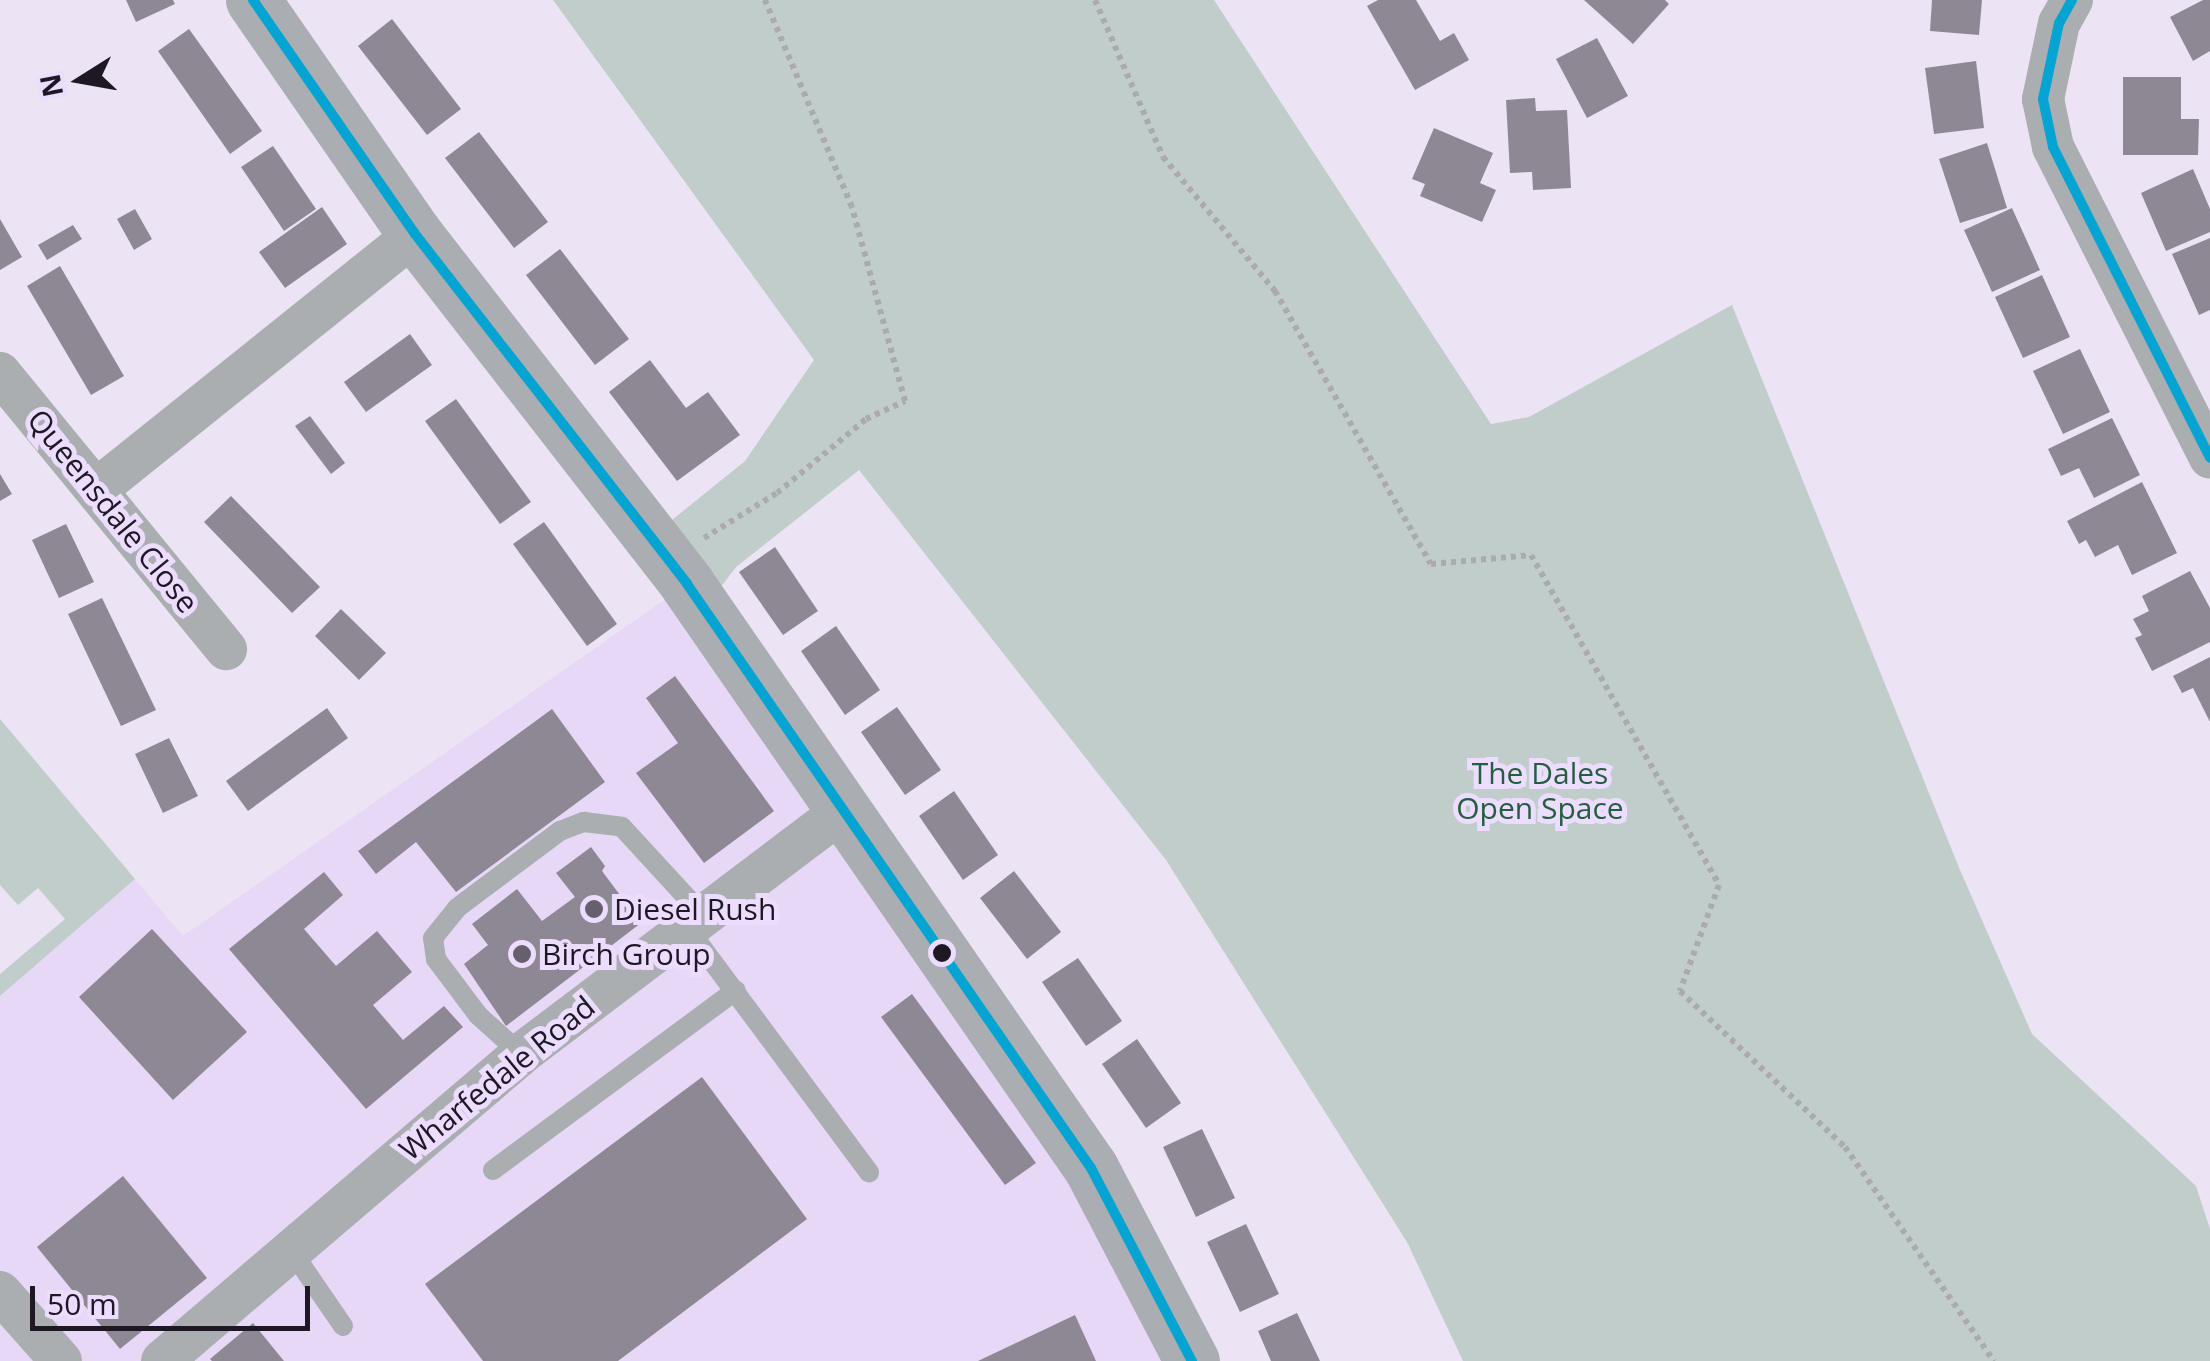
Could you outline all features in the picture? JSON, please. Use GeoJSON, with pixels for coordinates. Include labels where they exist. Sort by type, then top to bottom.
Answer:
{"type":"FeatureCollection","features":[{"type":"Feature","properties":{"kind":"street"},"geometry":{"type":"LineString","coordinates":[[253,0],[414,234],[669,560],[1091,1168],[1192,1361]]}},
{"type":"Feature","properties":{"kind":"street"},"geometry":{"type":"LineString","coordinates":[[2072,0],[2060,23],[2043,99],[2053,147],[2210,458]]}},
{"type":"Feature","properties":{"kind":"street"},"geometry":{"type":"LineString","coordinates":[[97,489],[414,234]]}},
{"type":"Feature","properties":{"kind":"street","name":"Queensdale Close"},"geometry":{"type":"LineString","coordinates":[[0,373],[226,649]]}},
{"type":"Feature","properties":{"kind":"street","name":"Wharfedale Road"},"geometry":{"type":"LineString","coordinates":[[162,1361],[521,1054],[844,810]]}},
{"type":"Feature","properties":{"kind":"street"},"geometry":{"type":"LineString","coordinates":[[0,1292],[61,1361]]}},
{"type":"Feature","properties":{"kind":"lane"},"geometry":{"type":"LineString","coordinates":[[521,1054],[478,1015],[436,959],[433,938],[456,908],[560,831],[584,822],[622,827],[694,920],[736,990],[869,1172]]}},
{"type":"Feature","properties":{"kind":"lane"},"geometry":{"type":"LineString","coordinates":[[494,1170],[736,990]]}},
{"type":"Feature","properties":{"kind":"lane"},"geometry":{"type":"LineString","coordinates":[[291,1250],[343,1326]]}},
{"type":"Feature","properties":{"kind":"path"},"geometry":{"type":"LineString","coordinates":[[669,560],[777,493],[866,419],[904,402],[852,207],[765,0]]}},
{"type":"Feature","properties":{"kind":"path"},"geometry":{"type":"LineString","coordinates":[[1095,0],[1163,157],[1275,292],[1430,564],[1531,555],[1720,885],[1680,990],[1845,1147],[1994,1361]]}},
{"type":"Feature","properties":{"kind":"shaded area"},"geometry":{"type":"Polygon","coordinates":[[[687,584],[1192,1361],[0,1361],[0,996],[135,879],[183,936],[687,584]]]}},
{"type":"Feature","properties":{"kind":"green space","name":"The Dales Open Space"},"geometry":{"type":"Polygon","coordinates":[[[553,0],[1214,0],[1491,424],[1529,417],[1732,305],[1960,870],[2032,1034],[2196,1186],[2210,1229],[2210,1361],[1463,1361],[1407,1242],[1166,860],[859,470],[736,567],[711,600],[667,524],[745,461],[814,360],[553,0]]]}},
{"type":"Feature","properties":{"kind":"green space"},"geometry":{"type":"Polygon","coordinates":[[[0,719],[135,879],[0,996],[0,974],[65,919],[38,888],[18,905],[0,885],[0,719]]]}},
{"type":"Feature","properties":{"kind":"building"},"geometry":{"type":"Polygon","coordinates":[[[126,0],[173,0],[175,4],[136,22],[126,0]]]}},
{"type":"Feature","properties":{"kind":"building"},"geometry":{"type":"Polygon","coordinates":[[[1378,0],[1416,0],[1440,41],[1454,33],[1469,60],[1415,90],[1367,6],[1378,0]]]}},
{"type":"Feature","properties":{"kind":"building"},"geometry":{"type":"Polygon","coordinates":[[[1584,0],[1665,0],[1669,4],[1633,44],[1584,0]]]}},
{"type":"Feature","properties":{"kind":"building"},"geometry":{"type":"Polygon","coordinates":[[[1932,0],[1982,0],[1979,35],[1930,31],[1932,0]]]}},
{"type":"Feature","properties":{"kind":"building"},"geometry":{"type":"Polygon","coordinates":[[[2210,0],[2210,51],[2193,61],[2170,17],[2210,0]]]}},
{"type":"Feature","properties":{"kind":"building"},"geometry":{"type":"Polygon","coordinates":[[[392,19],[461,109],[427,135],[358,46],[392,19]]]}},
{"type":"Feature","properties":{"kind":"building"},"geometry":{"type":"Polygon","coordinates":[[[189,29],[262,131],[230,154],[158,51],[189,29]]]}},
{"type":"Feature","properties":{"kind":"building"},"geometry":{"type":"Polygon","coordinates":[[[1597,38],[1628,96],[1587,118],[1556,59],[1597,38]]]}},
{"type":"Feature","properties":{"kind":"building"},"geometry":{"type":"Polygon","coordinates":[[[1976,61],[1984,128],[1934,134],[1925,68],[1976,61]]]}},
{"type":"Feature","properties":{"kind":"building"},"geometry":{"type":"Polygon","coordinates":[[[2123,77],[2181,77],[2181,119],[2199,119],[2198,155],[2123,155],[2123,77]]]}},
{"type":"Feature","properties":{"kind":"building"},"geometry":{"type":"Polygon","coordinates":[[[1535,98],[1536,111],[1567,110],[1571,188],[1533,190],[1532,172],[1510,173],[1506,100],[1535,98]]]}},
{"type":"Feature","properties":{"kind":"building"},"geometry":{"type":"Polygon","coordinates":[[[1434,128],[1493,153],[1480,183],[1496,190],[1482,222],[1420,196],[1425,184],[1412,179],[1434,128]]]}},
{"type":"Feature","properties":{"kind":"building"},"geometry":{"type":"Polygon","coordinates":[[[479,132],[548,222],[514,248],[445,158],[479,132]]]}},
{"type":"Feature","properties":{"kind":"building"},"geometry":{"type":"Polygon","coordinates":[[[1987,143],[2007,208],[1960,223],[1939,159],[1987,143]]]}},
{"type":"Feature","properties":{"kind":"building"},"geometry":{"type":"Polygon","coordinates":[[[273,146],[316,209],[284,231],[241,167],[273,146]]]}},
{"type":"Feature","properties":{"kind":"building"},"geometry":{"type":"Polygon","coordinates":[[[2193,169],[2210,209],[2210,232],[2166,251],[2141,193],[2193,169]]]}},
{"type":"Feature","properties":{"kind":"building"},"geometry":{"type":"Polygon","coordinates":[[[322,207],[347,244],[285,288],[259,252],[322,207]]]}},
{"type":"Feature","properties":{"kind":"building"},"geometry":{"type":"Polygon","coordinates":[[[2012,208],[2040,270],[1992,292],[1964,230],[2012,208]]]}},
{"type":"Feature","properties":{"kind":"building"},"geometry":{"type":"Polygon","coordinates":[[[135,209],[152,239],[134,250],[117,219],[135,209]]]}},
{"type":"Feature","properties":{"kind":"building"},"geometry":{"type":"Polygon","coordinates":[[[0,219],[22,257],[0,270],[0,219]]]}},
{"type":"Feature","properties":{"kind":"building"},"geometry":{"type":"Polygon","coordinates":[[[73,225],[82,239],[47,260],[38,245],[73,225]]]}},
{"type":"Feature","properties":{"kind":"building"},"geometry":{"type":"Polygon","coordinates":[[[2210,238],[2210,310],[2199,315],[2172,254],[2210,238]]]}},
{"type":"Feature","properties":{"kind":"building"},"geometry":{"type":"Polygon","coordinates":[[[560,249],[629,339],[595,365],[526,275],[560,249]]]}},
{"type":"Feature","properties":{"kind":"building"},"geometry":{"type":"Polygon","coordinates":[[[60,266],[124,376],[91,395],[27,286],[60,266]]]}},
{"type":"Feature","properties":{"kind":"building"},"geometry":{"type":"Polygon","coordinates":[[[2042,275],[2070,337],[2023,358],[1995,297],[2042,275]]]}},
{"type":"Feature","properties":{"kind":"building"},"geometry":{"type":"Polygon","coordinates":[[[410,334],[432,365],[366,412],[344,382],[410,334]]]}},
{"type":"Feature","properties":{"kind":"building"},"geometry":{"type":"Polygon","coordinates":[[[2080,349],[2110,412],[2063,434],[2033,371],[2080,349]]]}},
{"type":"Feature","properties":{"kind":"building"},"geometry":{"type":"Polygon","coordinates":[[[650,360],[686,408],[708,392],[740,435],[677,481],[609,392],[650,360]]]}},
{"type":"Feature","properties":{"kind":"building"},"geometry":{"type":"Polygon","coordinates":[[[456,399],[531,502],[500,524],[425,421],[456,399]]]}},
{"type":"Feature","properties":{"kind":"building"},"geometry":{"type":"Polygon","coordinates":[[[310,416],[345,463],[331,474],[295,426],[310,416]]]}},
{"type":"Feature","properties":{"kind":"building"},"geometry":{"type":"Polygon","coordinates":[[[2112,418],[2140,475],[2094,498],[2079,468],[2061,476],[2048,449],[2112,418]]]}},
{"type":"Feature","properties":{"kind":"building"},"geometry":{"type":"Polygon","coordinates":[[[0,474],[12,494],[0,501],[0,474]]]}},
{"type":"Feature","properties":{"kind":"building"},"geometry":{"type":"Polygon","coordinates":[[[2142,482],[2177,553],[2132,575],[2118,545],[2095,557],[2086,540],[2079,544],[2067,521],[2142,482]]]}},
{"type":"Feature","properties":{"kind":"building"},"geometry":{"type":"Polygon","coordinates":[[[231,496],[320,587],[292,613],[204,522],[231,496]]]}},
{"type":"Feature","properties":{"kind":"building"},"geometry":{"type":"Polygon","coordinates":[[[544,522],[617,624],[587,646],[513,544],[544,522]]]}},
{"type":"Feature","properties":{"kind":"building"},"geometry":{"type":"Polygon","coordinates":[[[66,524],[94,582],[59,598],[32,540],[66,524]]]}},
{"type":"Feature","properties":{"kind":"building"},"geometry":{"type":"Polygon","coordinates":[[[775,547],[818,611],[783,635],[739,572],[775,547]]]}},
{"type":"Feature","properties":{"kind":"building"},"geometry":{"type":"Polygon","coordinates":[[[2190,571],[2210,608],[2210,642],[2152,671],[2135,638],[2142,635],[2133,619],[2149,611],[2142,596],[2190,571]]]}},
{"type":"Feature","properties":{"kind":"building"},"geometry":{"type":"Polygon","coordinates":[[[102,598],[156,710],[121,726],[68,614],[102,598]]]}},
{"type":"Feature","properties":{"kind":"building"},"geometry":{"type":"Polygon","coordinates":[[[341,609],[386,653],[359,680],[315,636],[341,609]]]}},
{"type":"Feature","properties":{"kind":"building"},"geometry":{"type":"Polygon","coordinates":[[[836,626],[880,690],[845,715],[801,651],[836,626]]]}},
{"type":"Feature","properties":{"kind":"building"},"geometry":{"type":"Polygon","coordinates":[[[2210,657],[2210,722],[2193,688],[2182,693],[2173,676],[2210,657]]]}},
{"type":"Feature","properties":{"kind":"building"},"geometry":{"type":"Polygon","coordinates":[[[675,676],[774,811],[704,863],[636,773],[678,743],[646,698],[675,676]]]}},
{"type":"Feature","properties":{"kind":"building"},"geometry":{"type":"Polygon","coordinates":[[[897,707],[941,770],[905,795],[861,732],[897,707]]]}},
{"type":"Feature","properties":{"kind":"building"},"geometry":{"type":"Polygon","coordinates":[[[327,708],[348,738],[248,811],[226,781],[327,708]]]}},
{"type":"Feature","properties":{"kind":"building"},"geometry":{"type":"Polygon","coordinates":[[[552,709],[605,782],[456,892],[416,842],[376,874],[358,851],[552,709]]]}},
{"type":"Feature","properties":{"kind":"building"},"geometry":{"type":"Polygon","coordinates":[[[169,738],[198,796],[163,813],[135,754],[169,738]]]}},
{"type":"Feature","properties":{"kind":"building"},"geometry":{"type":"Polygon","coordinates":[[[954,791],[998,855],[963,880],[919,816],[954,791]]]}},
{"type":"Feature","properties":{"kind":"building"},"geometry":{"type":"Polygon","coordinates":[[[591,847],[605,866],[602,871],[641,923],[506,1026],[464,964],[488,945],[472,924],[517,889],[542,921],[575,897],[556,873],[591,847]]]}},
{"type":"Feature","properties":{"kind":"building"},"geometry":{"type":"Polygon","coordinates":[[[1014,871],[1061,932],[1027,959],[980,898],[1014,871]]]}},
{"type":"Feature","properties":{"kind":"building"},"geometry":{"type":"Polygon","coordinates":[[[324,872],[343,895],[304,929],[336,966],[377,931],[412,972],[373,1005],[403,1040],[444,1006],[463,1027],[366,1109],[229,949],[324,872]]]}},
{"type":"Feature","properties":{"kind":"building"},"geometry":{"type":"Polygon","coordinates":[[[152,929],[247,1032],[173,1100],[79,997],[152,929]]]}},
{"type":"Feature","properties":{"kind":"building"},"geometry":{"type":"Polygon","coordinates":[[[1078,958],[1122,1021],[1086,1046],[1042,982],[1078,958]]]}},
{"type":"Feature","properties":{"kind":"building"},"geometry":{"type":"Polygon","coordinates":[[[912,994],[1036,1163],[1005,1185],[881,1017],[912,994]]]}},
{"type":"Feature","properties":{"kind":"building"},"geometry":{"type":"Polygon","coordinates":[[[1137,1039],[1181,1103],[1146,1128],[1102,1064],[1137,1039]]]}},
{"type":"Feature","properties":{"kind":"building"},"geometry":{"type":"Polygon","coordinates":[[[702,1077],[807,1219],[618,1361],[483,1361],[425,1284],[702,1077]]]}},
{"type":"Feature","properties":{"kind":"building"},"geometry":{"type":"Polygon","coordinates":[[[1202,1129],[1235,1198],[1196,1217],[1163,1147],[1202,1129]]]}},
{"type":"Feature","properties":{"kind":"building"},"geometry":{"type":"Polygon","coordinates":[[[123,1176],[207,1278],[120,1349],[37,1247],[123,1176]]]}},
{"type":"Feature","properties":{"kind":"building"},"geometry":{"type":"Polygon","coordinates":[[[1246,1224],[1279,1294],[1240,1312],[1207,1242],[1246,1224]]]}},
{"type":"Feature","properties":{"kind":"building"},"geometry":{"type":"Polygon","coordinates":[[[1297,1313],[1320,1361],[1271,1361],[1258,1331],[1297,1313]]]}},
{"type":"Feature","properties":{"kind":"building"},"geometry":{"type":"Polygon","coordinates":[[[1075,1315],[1096,1361],[978,1361],[1075,1315]]]}},
{"type":"Feature","properties":{"kind":"building"},"geometry":{"type":"Polygon","coordinates":[[[253,1323],[284,1361],[210,1359],[253,1323]]]}},
{"type":"Feature","properties":{"kind":"transit line"},"geometry":{"type":"LineString","coordinates":[[253,0],[415,234],[687,584],[1091,1168],[1192,1361]]}},
{"type":"Feature","properties":{"kind":"transit line"},"geometry":{"type":"LineString","coordinates":[[2072,0],[2059,23],[2043,99],[2053,147],[2210,458]]}},
{"type":"Feature","properties":{"kind":"place","name":"Diesel Rush"},"geometry":{"type":"Point","coordinates":[594,909]}},
{"type":"Feature","properties":{"kind":"place","name":"Birch Group"},"geometry":{"type":"Point","coordinates":[522,954]}}]}
